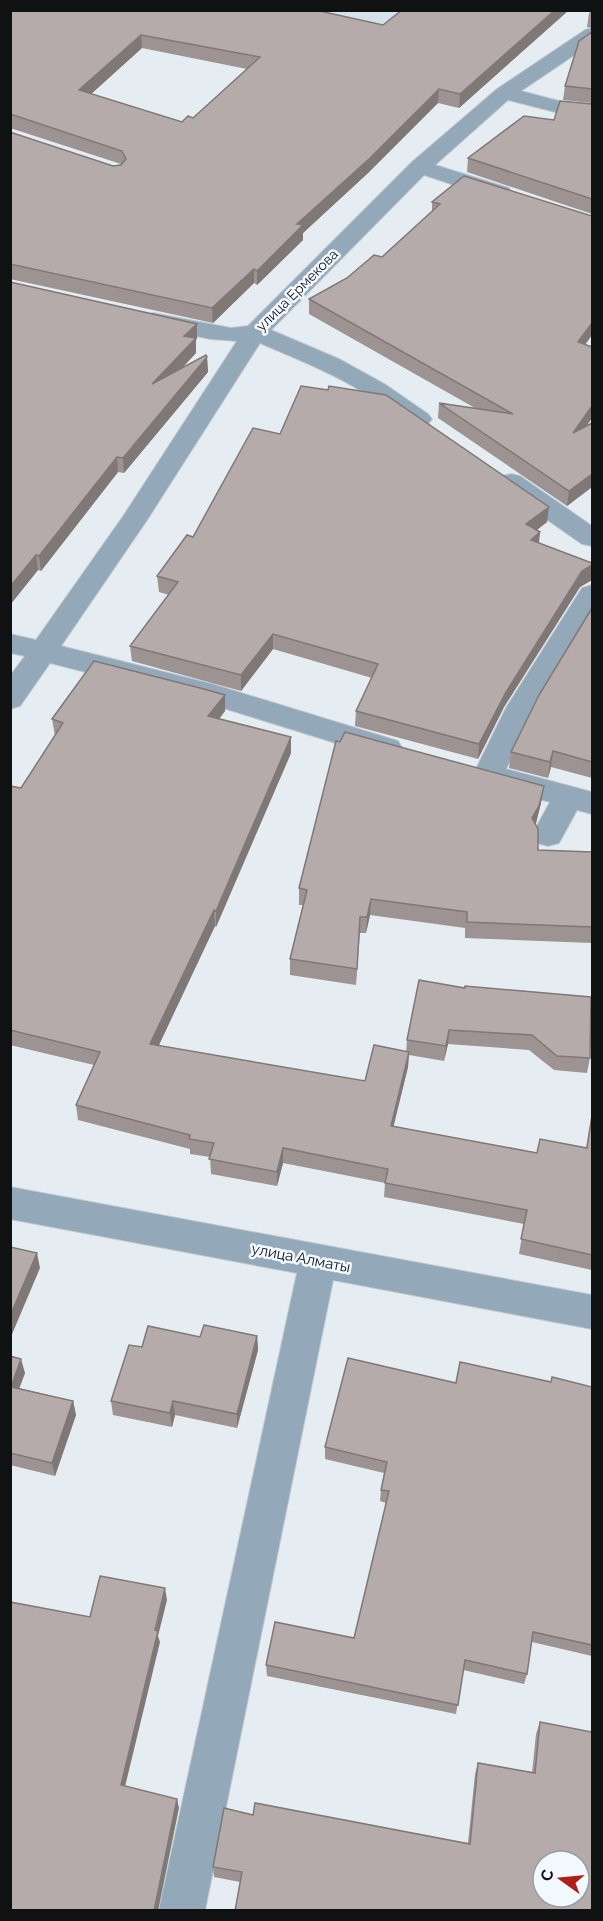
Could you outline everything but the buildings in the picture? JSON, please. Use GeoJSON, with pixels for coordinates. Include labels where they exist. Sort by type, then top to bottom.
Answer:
{"type":"FeatureCollection","features":[{"type":"Feature","properties":{"kind":"street","name":"улица Ермекова"},"geometry":{"type":"LineString","coordinates":[[10,699],[134,520],[255,332],[420,167],[504,93],[592,34]]}},
{"type":"Feature","properties":{"kind":"street"},"geometry":{"type":"LineString","coordinates":[[504,93],[562,108],[592,111]]}},
{"type":"Feature","properties":{"kind":"street"},"geometry":{"type":"LineString","coordinates":[[420,167],[519,199]]}},
{"type":"Feature","properties":{"kind":"street"},"geometry":{"type":"LineString","coordinates":[[133,316],[231,335],[255,332],[330,364],[377,390],[436,431]]}},
{"type":"Feature","properties":{"kind":"street"},"geometry":{"type":"LineString","coordinates":[[495,471],[592,538]]}},
{"type":"Feature","properties":{"kind":"street"},"geometry":{"type":"LineString","coordinates":[[548,835],[581,799],[477,772],[521,708],[592,594]]}},
{"type":"Feature","properties":{"kind":"street"},"geometry":{"type":"LineString","coordinates":[[10,643],[212,694],[409,754]]}},
{"type":"Feature","properties":{"kind":"street","name":"улица Алматы"},"geometry":{"type":"LineString","coordinates":[[10,1203],[592,1312]]}},
{"type":"Feature","properties":{"kind":"street"},"geometry":{"type":"LineString","coordinates":[[182,1911],[318,1261]]}},
{"type":"Feature","properties":{"kind":"shaded area"},"geometry":{"type":"Polygon","coordinates":[[[272,11],[419,11],[382,35],[272,11]]]}}]}
